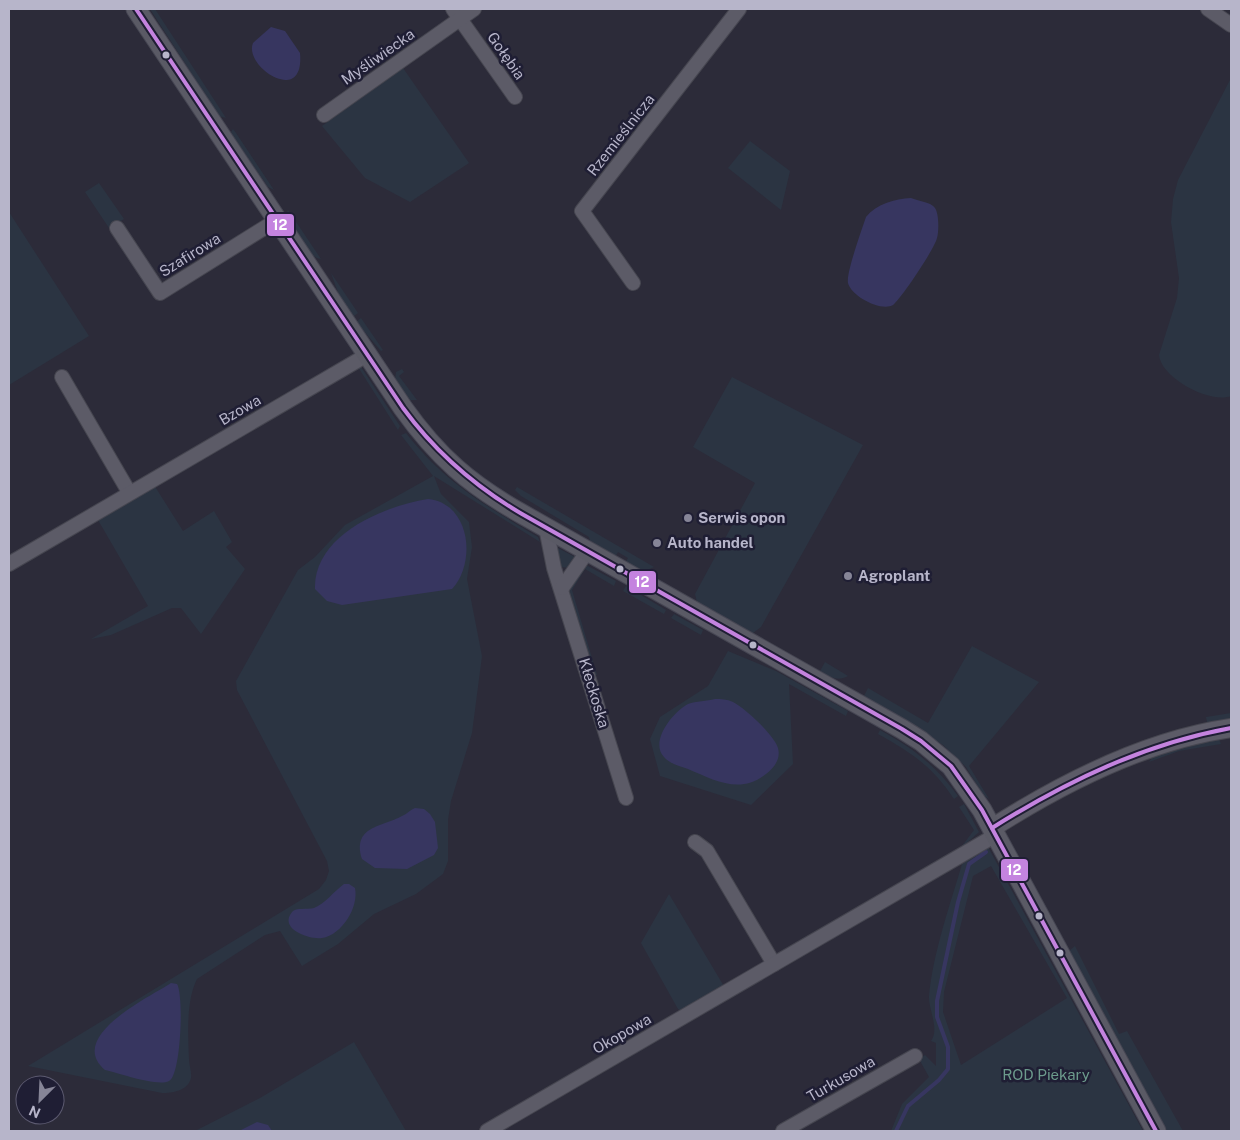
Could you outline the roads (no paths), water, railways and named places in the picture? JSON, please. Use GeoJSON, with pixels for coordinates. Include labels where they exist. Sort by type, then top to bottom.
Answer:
{"type":"FeatureCollection","features":[{"type":"Feature","properties":{"kind":"main road"},"geometry":{"type":"LineString","coordinates":[[136,9],[367,355],[422,435],[447,462],[495,499],[921,741],[943,759],[961,779],[994,831],[1156,1131]]}},
{"type":"Feature","properties":{"kind":"street","name":"Myśliwiecka"},"geometry":{"type":"LineString","coordinates":[[324,115],[457,14],[474,9]]}},
{"type":"Feature","properties":{"kind":"street","name":"Rzemieślnicza"},"geometry":{"type":"LineString","coordinates":[[633,283],[582,211],[739,9]]}},
{"type":"Feature","properties":{"kind":"street"},"geometry":{"type":"LineString","coordinates":[[1208,9],[1231,25]]}},
{"type":"Feature","properties":{"kind":"street","name":"Gołębia"},"geometry":{"type":"LineString","coordinates":[[457,14],[516,97]]}},
{"type":"Feature","properties":{"kind":"street","name":"Szafirowa"},"geometry":{"type":"LineString","coordinates":[[117,228],[160,293],[277,220]]}},
{"type":"Feature","properties":{"kind":"street","name":"Bzowa"},"geometry":{"type":"LineString","coordinates":[[9,564],[129,492],[367,355]]}},
{"type":"Feature","properties":{"kind":"street"},"geometry":{"type":"LineString","coordinates":[[62,378],[129,492]]}},
{"type":"Feature","properties":{"kind":"street","name":"Kłeckoska"},"geometry":{"type":"LineString","coordinates":[[546,528],[554,568],[562,588],[626,798]]}},
{"type":"Feature","properties":{"kind":"street"},"geometry":{"type":"LineString","coordinates":[[562,588],[588,552]]}},
{"type":"Feature","properties":{"kind":"street"},"geometry":{"type":"LineString","coordinates":[[994,831],[1108,764],[1158,745],[1231,728]]}},
{"type":"Feature","properties":{"kind":"street","name":"Okopowa"},"geometry":{"type":"LineString","coordinates":[[487,1131],[774,964],[994,831]]}},
{"type":"Feature","properties":{"kind":"street"},"geometry":{"type":"LineString","coordinates":[[695,842],[707,851],[774,964]]}},
{"type":"Feature","properties":{"kind":"street","name":"Turkusowa"},"geometry":{"type":"LineString","coordinates":[[783,1131],[915,1056]]}},
{"type":"Feature","properties":{"kind":"waterway"},"geometry":{"type":"LineString","coordinates":[[896,1131],[908,1106],[939,1080],[948,1069],[948,1047],[937,1017],[937,1001],[958,902],[969,864],[986,852]]}},
{"type":"Feature","properties":{"kind":"place","name":"Serwis opon"},"geometry":{"type":"Point","coordinates":[688,518]}},
{"type":"Feature","properties":{"kind":"place","name":"Auto handel"},"geometry":{"type":"Point","coordinates":[657,543]}},
{"type":"Feature","properties":{"kind":"place","name":"Agroplant"},"geometry":{"type":"Point","coordinates":[848,576]}},
{"type":"Feature","properties":{"kind":"park label","name":"ROD Piekary"},"geometry":{"type":"Point","coordinates":[1046,1075]}}]}
